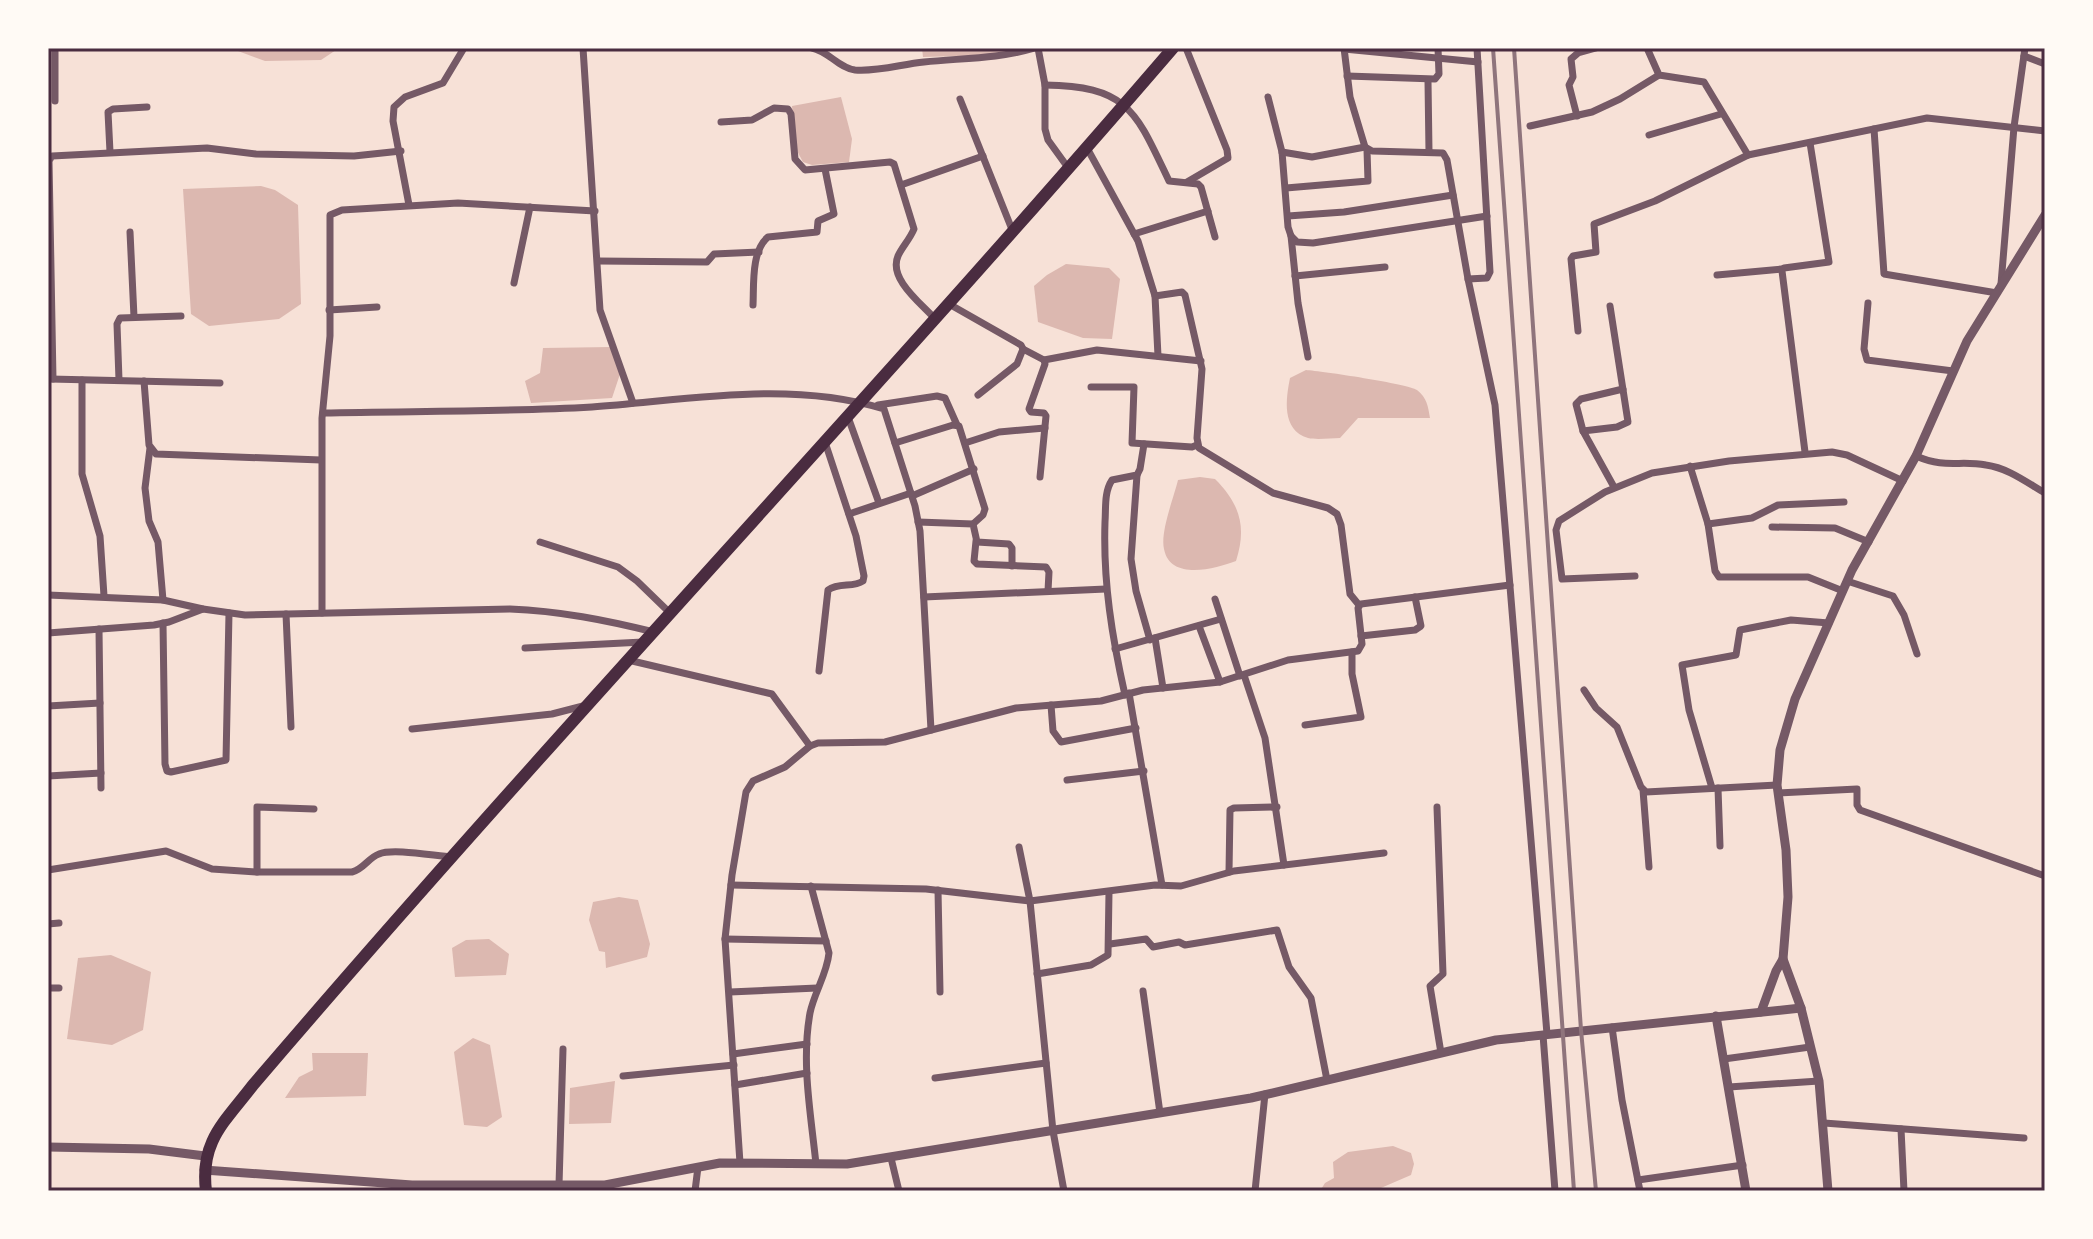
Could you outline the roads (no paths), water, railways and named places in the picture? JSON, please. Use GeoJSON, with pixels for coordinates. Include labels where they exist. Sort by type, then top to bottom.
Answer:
{"type":"FeatureCollection","features":[{"type":"Feature","properties":{"kind":"main road"},"geometry":{"type":"LineString","coordinates":[[206,1191],[205,1156],[214,1136],[253,1085],[452,857],[1069,169],[1173,48]]}},
{"type":"Feature","properties":{"kind":"street"},"geometry":{"type":"LineString","coordinates":[[55,48],[55,101]]}},
{"type":"Feature","properties":{"kind":"street"},"geometry":{"type":"LineString","coordinates":[[409,205],[393,121],[394,107],[405,97],[443,83],[464,48]]}},
{"type":"Feature","properties":{"kind":"street"},"geometry":{"type":"LineString","coordinates":[[583,48],[602,321],[633,403]]}},
{"type":"Feature","properties":{"kind":"street"},"geometry":{"type":"LineString","coordinates":[[812,48],[822,50],[844,66],[856,70],[993,58],[1036,48],[1045,85],[1045,129],[1069,169]]}},
{"type":"Feature","properties":{"kind":"street"},"geometry":{"type":"LineString","coordinates":[[1186,48],[1228,158],[1186,183]]}},
{"type":"Feature","properties":{"kind":"street"},"geometry":{"type":"LineString","coordinates":[[1286,188],[1368,181],[1366,148],[1354,117],[1344,48],[1478,62]]}},
{"type":"Feature","properties":{"kind":"street"},"geometry":{"type":"LineString","coordinates":[[1347,76],[1435,79],[1439,74],[1438,48]]}},
{"type":"Feature","properties":{"kind":"street"},"geometry":{"type":"LineString","coordinates":[[1468,279],[1487,278],[1490,272],[1477,48]]}},
{"type":"Feature","properties":{"kind":"street"},"geometry":{"type":"LineString","coordinates":[[1577,116],[1569,85],[1573,77],[1571,59],[1578,53],[1596,48]]}},
{"type":"Feature","properties":{"kind":"street"},"geometry":{"type":"LineString","coordinates":[[1647,48],[1659,75]]}},
{"type":"Feature","properties":{"kind":"street"},"geometry":{"type":"LineString","coordinates":[[1999,290],[2014,127],[2025,52],[2045,64]]}},
{"type":"Feature","properties":{"kind":"street"},"geometry":{"type":"LineString","coordinates":[[1530,126],[1577,116],[1609,105],[1659,75],[1704,82],[1748,155]]}},
{"type":"Feature","properties":{"kind":"street"},"geometry":{"type":"LineString","coordinates":[[1428,81],[1429,152]]}},
{"type":"Feature","properties":{"kind":"street"},"geometry":{"type":"LineString","coordinates":[[1045,85],[1095,90],[1125,104],[1141,122],[1169,181],[1200,185],[1215,237]]}},
{"type":"Feature","properties":{"kind":"street"},"geometry":{"type":"LineString","coordinates":[[1268,97],[1282,152],[1295,276],[1308,357]]}},
{"type":"Feature","properties":{"kind":"street"},"geometry":{"type":"LineString","coordinates":[[960,99],[1013,232]]}},
{"type":"Feature","properties":{"kind":"street"},"geometry":{"type":"LineString","coordinates":[[110,152],[108,112],[147,107]]}},
{"type":"Feature","properties":{"kind":"street"},"geometry":{"type":"LineString","coordinates":[[721,122],[752,120],[774,108],[788,109],[793,150],[799,166],[805,170],[890,162],[897,168],[914,229],[897,258],[898,272],[907,288],[935,319]]}},
{"type":"Feature","properties":{"kind":"street"},"geometry":{"type":"LineString","coordinates":[[1649,135],[1721,114]]}},
{"type":"Feature","properties":{"kind":"street"},"geometry":{"type":"LineString","coordinates":[[1578,331],[1571,259],[1596,252],[1594,224],[1655,201],[1748,155],[1927,118],[2045,131]]}},
{"type":"Feature","properties":{"kind":"street"},"geometry":{"type":"LineString","coordinates":[[1874,129],[1884,274],[1999,290]]}},
{"type":"Feature","properties":{"kind":"street"},"geometry":{"type":"LineString","coordinates":[[1717,275],[1829,262],[1810,143]]}},
{"type":"Feature","properties":{"kind":"street"},"geometry":{"type":"LineString","coordinates":[[220,383],[50,379],[51,158],[56,155],[207,148],[256,154],[354,156],[401,151]]}},
{"type":"Feature","properties":{"kind":"street"},"geometry":{"type":"LineString","coordinates":[[1087,148],[1134,234],[1155,296],[1158,356]]}},
{"type":"Feature","properties":{"kind":"street"},"geometry":{"type":"LineString","coordinates":[[1282,152],[1312,157],[1366,148],[1443,153],[1446,156],[1495,405],[1555,1191]]}},
{"type":"Feature","properties":{"kind":"street"},"geometry":{"type":"LineString","coordinates":[[901,185],[983,156]]}},
{"type":"Feature","properties":{"kind":"street"},"geometry":{"type":"LineString","coordinates":[[753,305],[759,252],[764,240],[817,232],[819,220],[834,214],[825,169]]}},
{"type":"Feature","properties":{"kind":"street"},"geometry":{"type":"LineString","coordinates":[[1288,216],[1366,209],[1453,195]]}},
{"type":"Feature","properties":{"kind":"street"},"geometry":{"type":"LineString","coordinates":[[322,613],[321,460],[330,336],[330,215],[342,210],[458,203],[595,211]]}},
{"type":"Feature","properties":{"kind":"street"},"geometry":{"type":"LineString","coordinates":[[514,283],[530,207]]}},
{"type":"Feature","properties":{"kind":"street"},"geometry":{"type":"LineString","coordinates":[[1134,234],[1208,211]]}},
{"type":"Feature","properties":{"kind":"street"},"geometry":{"type":"LineString","coordinates":[[1828,1191],[1819,1081],[1801,1008],[1783,959],[1788,897],[1778,789],[1780,750],[1787,724],[1845,586],[1916,456],[1967,341],[2045,215]]}},
{"type":"Feature","properties":{"kind":"street"},"geometry":{"type":"LineString","coordinates":[[1291,236],[1297,242],[1313,243],[1458,223],[1487,216]]}},
{"type":"Feature","properties":{"kind":"street"},"geometry":{"type":"LineString","coordinates":[[130,232],[134,317]]}},
{"type":"Feature","properties":{"kind":"street"},"geometry":{"type":"LineString","coordinates":[[598,261],[707,262],[714,254],[759,252]]}},
{"type":"Feature","properties":{"kind":"street"},"geometry":{"type":"LineString","coordinates":[[1295,276],[1385,267]]}},
{"type":"Feature","properties":{"kind":"street"},"geometry":{"type":"LineString","coordinates":[[1782,269],[1805,452]]}},
{"type":"Feature","properties":{"kind":"street"},"geometry":{"type":"LineString","coordinates":[[740,1163],[725,939],[748,786],[753,781],[785,767],[810,746],[829,741],[885,742],[1016,708],[1101,701],[1163,688],[1220,682],[1288,660],[1352,652],[1361,648],[1359,605],[1350,594],[1337,514],[1328,508],[1273,493],[1197,445],[1201,361],[1185,295],[1182,292],[1155,296]]}},
{"type":"Feature","properties":{"kind":"street"},"geometry":{"type":"LineString","coordinates":[[1868,303],[1864,349],[1867,360],[1953,371]]}},
{"type":"Feature","properties":{"kind":"street"},"geometry":{"type":"LineString","coordinates":[[949,304],[1044,360],[1097,350],[1201,361]]}},
{"type":"Feature","properties":{"kind":"street"},"geometry":{"type":"LineString","coordinates":[[1583,431],[1617,427],[1628,422],[1610,306]]}},
{"type":"Feature","properties":{"kind":"street"},"geometry":{"type":"LineString","coordinates":[[329,310],[377,307]]}},
{"type":"Feature","properties":{"kind":"street"},"geometry":{"type":"LineString","coordinates":[[119,380],[117,324],[122,317],[181,316]]}},
{"type":"Feature","properties":{"kind":"street"},"geometry":{"type":"LineString","coordinates":[[978,395],[1017,364],[1023,349]]}},
{"type":"Feature","properties":{"kind":"street"},"geometry":{"type":"LineString","coordinates":[[1040,477],[1045,415],[1029,409],[1044,360]]}},
{"type":"Feature","properties":{"kind":"street"},"geometry":{"type":"LineString","coordinates":[[82,380],[82,474],[100,536],[104,596]]}},
{"type":"Feature","properties":{"kind":"street"},"geometry":{"type":"LineString","coordinates":[[144,381],[150,448],[145,488],[149,521],[158,542],[163,600]]}},
{"type":"Feature","properties":{"kind":"street"},"geometry":{"type":"LineString","coordinates":[[1091,387],[1134,387],[1132,442],[1197,445]]}},
{"type":"Feature","properties":{"kind":"street"},"geometry":{"type":"LineString","coordinates":[[1614,487],[1583,431],[1576,404],[1581,399],[1623,389]]}},
{"type":"Feature","properties":{"kind":"street"},"geometry":{"type":"LineString","coordinates":[[323,413],[576,407],[759,392],[858,403],[884,409],[918,522],[931,730]]}},
{"type":"Feature","properties":{"kind":"street"},"geometry":{"type":"LineString","coordinates":[[872,406],[937,396],[945,398],[965,443],[985,509],[983,515],[973,524],[918,522]]}},
{"type":"Feature","properties":{"kind":"street"},"geometry":{"type":"LineString","coordinates":[[847,415],[879,503]]}},
{"type":"Feature","properties":{"kind":"street"},"geometry":{"type":"LineString","coordinates":[[895,443],[957,425]]}},
{"type":"Feature","properties":{"kind":"street"},"geometry":{"type":"LineString","coordinates":[[965,443],[999,432],[1045,428]]}},
{"type":"Feature","properties":{"kind":"street"},"geometry":{"type":"LineString","coordinates":[[819,671],[828,590],[863,581],[849,514],[825,440]]}},
{"type":"Feature","properties":{"kind":"street"},"geometry":{"type":"LineString","coordinates":[[1144,444],[1137,475],[1131,559],[1136,591],[1152,639],[1163,688]]}},
{"type":"Feature","properties":{"kind":"street"},"geometry":{"type":"LineString","coordinates":[[150,448],[156,454],[321,460]]}},
{"type":"Feature","properties":{"kind":"street"},"geometry":{"type":"LineString","coordinates":[[1635,576],[1565,580],[1560,577],[1557,526],[1614,487],[1652,473],[1690,466],[1805,452],[1832,452],[1847,455],[1903,481]]}},
{"type":"Feature","properties":{"kind":"street"},"geometry":{"type":"LineString","coordinates":[[1916,456],[1942,465],[1994,466],[2045,493]]}},
{"type":"Feature","properties":{"kind":"street"},"geometry":{"type":"LineString","coordinates":[[1690,466],[1708,524],[1715,571],[1719,577],[1808,577],[1893,596],[1904,615],[1917,654]]}},
{"type":"Feature","properties":{"kind":"street"},"geometry":{"type":"LineString","coordinates":[[849,514],[912,494],[974,469]]}},
{"type":"Feature","properties":{"kind":"street"},"geometry":{"type":"LineString","coordinates":[[1137,475],[1112,480],[1108,487],[1104,565],[1115,649],[1136,728],[1162,885]]}},
{"type":"Feature","properties":{"kind":"street"},"geometry":{"type":"LineString","coordinates":[[1708,524],[1752,518],[1778,505],[1844,502]]}},
{"type":"Feature","properties":{"kind":"street"},"geometry":{"type":"LineString","coordinates":[[973,524],[976,541],[974,561],[977,564],[1046,567],[1049,572],[1048,591]]}},
{"type":"Feature","properties":{"kind":"street"},"geometry":{"type":"LineString","coordinates":[[1772,527],[1835,528],[1869,542]]}},
{"type":"Feature","properties":{"kind":"street"},"geometry":{"type":"LineString","coordinates":[[976,541],[1009,544],[1012,548],[1012,566]]}},
{"type":"Feature","properties":{"kind":"street"},"geometry":{"type":"LineString","coordinates":[[540,542],[618,567],[670,613]]}},
{"type":"Feature","properties":{"kind":"street"},"geometry":{"type":"LineString","coordinates":[[1359,605],[1510,585]]}},
{"type":"Feature","properties":{"kind":"street"},"geometry":{"type":"LineString","coordinates":[[924,597],[1106,589]]}},
{"type":"Feature","properties":{"kind":"street"},"geometry":{"type":"LineString","coordinates":[[48,595],[163,600],[229,613],[551,611],[580,614],[654,632]]}},
{"type":"Feature","properties":{"kind":"street"},"geometry":{"type":"LineString","coordinates":[[1361,636],[1415,630],[1421,626],[1415,597]]}},
{"type":"Feature","properties":{"kind":"street"},"geometry":{"type":"LineString","coordinates":[[1215,599],[1262,723],[1284,865]]}},
{"type":"Feature","properties":{"kind":"street"},"geometry":{"type":"LineString","coordinates":[[48,633],[163,623],[203,609]]}},
{"type":"Feature","properties":{"kind":"street"},"geometry":{"type":"LineString","coordinates":[[163,623],[165,764],[167,771],[171,772],[226,760],[229,613]]}},
{"type":"Feature","properties":{"kind":"street"},"geometry":{"type":"LineString","coordinates":[[286,614],[291,727]]}},
{"type":"Feature","properties":{"kind":"street"},"geometry":{"type":"LineString","coordinates":[[1115,649],[1221,619]]}},
{"type":"Feature","properties":{"kind":"street"},"geometry":{"type":"LineString","coordinates":[[1720,846],[1715,788],[1689,710],[1682,665],[1736,655],[1740,630],[1791,620],[1829,623]]}},
{"type":"Feature","properties":{"kind":"street"},"geometry":{"type":"LineString","coordinates":[[1199,626],[1220,682]]}},
{"type":"Feature","properties":{"kind":"street"},"geometry":{"type":"LineString","coordinates":[[99,629],[101,788]]}},
{"type":"Feature","properties":{"kind":"street"},"geometry":{"type":"LineString","coordinates":[[525,648],[644,642]]}},
{"type":"Feature","properties":{"kind":"street"},"geometry":{"type":"LineString","coordinates":[[1305,725],[1361,717],[1352,674],[1352,652]]}},
{"type":"Feature","properties":{"kind":"street"},"geometry":{"type":"LineString","coordinates":[[628,660],[772,694],[810,746]]}},
{"type":"Feature","properties":{"kind":"street"},"geometry":{"type":"LineString","coordinates":[[1584,690],[1596,708],[1617,727],[1643,790],[1649,867]]}},
{"type":"Feature","properties":{"kind":"street"},"geometry":{"type":"LineString","coordinates":[[48,706],[100,703]]}},
{"type":"Feature","properties":{"kind":"street"},"geometry":{"type":"LineString","coordinates":[[412,729],[559,713],[591,703]]}},
{"type":"Feature","properties":{"kind":"street"},"geometry":{"type":"LineString","coordinates":[[1051,705],[1053,731],[1061,742],[1136,728]]}},
{"type":"Feature","properties":{"kind":"street"},"geometry":{"type":"LineString","coordinates":[[1067,780],[1144,771]]}},
{"type":"Feature","properties":{"kind":"street"},"geometry":{"type":"LineString","coordinates":[[48,776],[101,773]]}},
{"type":"Feature","properties":{"kind":"street"},"geometry":{"type":"LineString","coordinates":[[1643,790],[1857,789],[1860,810],[2045,876]]}},
{"type":"Feature","properties":{"kind":"street"},"geometry":{"type":"LineString","coordinates":[[257,872],[257,807],[314,809]]}},
{"type":"Feature","properties":{"kind":"street"},"geometry":{"type":"LineString","coordinates":[[1229,872],[1230,810],[1277,807]]}},
{"type":"Feature","properties":{"kind":"street"},"geometry":{"type":"LineString","coordinates":[[1437,807],[1443,974],[1430,986],[1441,1053]]}},
{"type":"Feature","properties":{"kind":"street"},"geometry":{"type":"LineString","coordinates":[[1019,847],[1030,901],[1053,1131],[1064,1191]]}},
{"type":"Feature","properties":{"kind":"street"},"geometry":{"type":"LineString","coordinates":[[48,870],[166,851],[207,868],[257,872],[352,872],[384,852],[452,857]]}},
{"type":"Feature","properties":{"kind":"street"},"geometry":{"type":"LineString","coordinates":[[731,885],[938,890],[1030,901],[1162,885],[1189,885],[1229,872],[1384,853]]}},
{"type":"Feature","properties":{"kind":"street"},"geometry":{"type":"LineString","coordinates":[[811,886],[826,941],[828,964],[810,1014],[807,1044],[816,1164]]}},
{"type":"Feature","properties":{"kind":"street"},"geometry":{"type":"LineString","coordinates":[[938,890],[940,992]]}},
{"type":"Feature","properties":{"kind":"street"},"geometry":{"type":"LineString","coordinates":[[1037,974],[1091,965],[1108,955],[1109,892]]}},
{"type":"Feature","properties":{"kind":"street"},"geometry":{"type":"LineString","coordinates":[[48,924],[59,923]]}},
{"type":"Feature","properties":{"kind":"street"},"geometry":{"type":"LineString","coordinates":[[1110,944],[1146,939],[1153,947],[1179,942],[1185,945],[1277,930],[1289,967],[1311,998],[1327,1080]]}},
{"type":"Feature","properties":{"kind":"street"},"geometry":{"type":"LineString","coordinates":[[725,939],[826,941]]}},
{"type":"Feature","properties":{"kind":"street"},"geometry":{"type":"LineString","coordinates":[[1761,1012],[1783,959]]}},
{"type":"Feature","properties":{"kind":"street"},"geometry":{"type":"LineString","coordinates":[[48,988],[59,988]]}},
{"type":"Feature","properties":{"kind":"street"},"geometry":{"type":"LineString","coordinates":[[730,992],[817,988]]}},
{"type":"Feature","properties":{"kind":"street"},"geometry":{"type":"LineString","coordinates":[[1143,991],[1160,1113]]}},
{"type":"Feature","properties":{"kind":"street"},"geometry":{"type":"LineString","coordinates":[[204,1170],[433,1188],[605,1185],[720,1163],[847,1164],[1265,1094],[1496,1040],[1801,1008]]}},
{"type":"Feature","properties":{"kind":"street"},"geometry":{"type":"LineString","coordinates":[[1716,1016],[1746,1191]]}},
{"type":"Feature","properties":{"kind":"street"},"geometry":{"type":"LineString","coordinates":[[1612,1027],[1622,1100],[1640,1191]]}},
{"type":"Feature","properties":{"kind":"street"},"geometry":{"type":"LineString","coordinates":[[733,1054],[807,1044]]}},
{"type":"Feature","properties":{"kind":"street"},"geometry":{"type":"LineString","coordinates":[[1724,1059],[1810,1047]]}},
{"type":"Feature","properties":{"kind":"street"},"geometry":{"type":"LineString","coordinates":[[559,1185],[563,1049]]}},
{"type":"Feature","properties":{"kind":"street"},"geometry":{"type":"LineString","coordinates":[[935,1078],[1046,1063]]}},
{"type":"Feature","properties":{"kind":"street"},"geometry":{"type":"LineString","coordinates":[[623,1076],[734,1065]]}},
{"type":"Feature","properties":{"kind":"street"},"geometry":{"type":"LineString","coordinates":[[735,1085],[807,1073]]}},
{"type":"Feature","properties":{"kind":"street"},"geometry":{"type":"LineString","coordinates":[[1729,1087],[1819,1081]]}},
{"type":"Feature","properties":{"kind":"street"},"geometry":{"type":"LineString","coordinates":[[1255,1191],[1265,1094]]}},
{"type":"Feature","properties":{"kind":"street"},"geometry":{"type":"LineString","coordinates":[[1824,1123],[2024,1138]]}},
{"type":"Feature","properties":{"kind":"street"},"geometry":{"type":"LineString","coordinates":[[1901,1129],[1904,1191]]}},
{"type":"Feature","properties":{"kind":"street"},"geometry":{"type":"LineString","coordinates":[[48,1147],[149,1149],[205,1156]]}},
{"type":"Feature","properties":{"kind":"street"},"geometry":{"type":"LineString","coordinates":[[891,1158],[899,1191]]}},
{"type":"Feature","properties":{"kind":"street"},"geometry":{"type":"LineString","coordinates":[[1638,1180],[1743,1165]]}},
{"type":"Feature","properties":{"kind":"street"},"geometry":{"type":"LineString","coordinates":[[695,1191],[698,1167]]}},
{"type":"Feature","properties":{"kind":"railway"},"geometry":{"type":"LineString","coordinates":[[1493,48],[1574,1191]]}},
{"type":"Feature","properties":{"kind":"railway"},"geometry":{"type":"LineString","coordinates":[[1514,48],[1581,1030],[1596,1191]]}}]}
